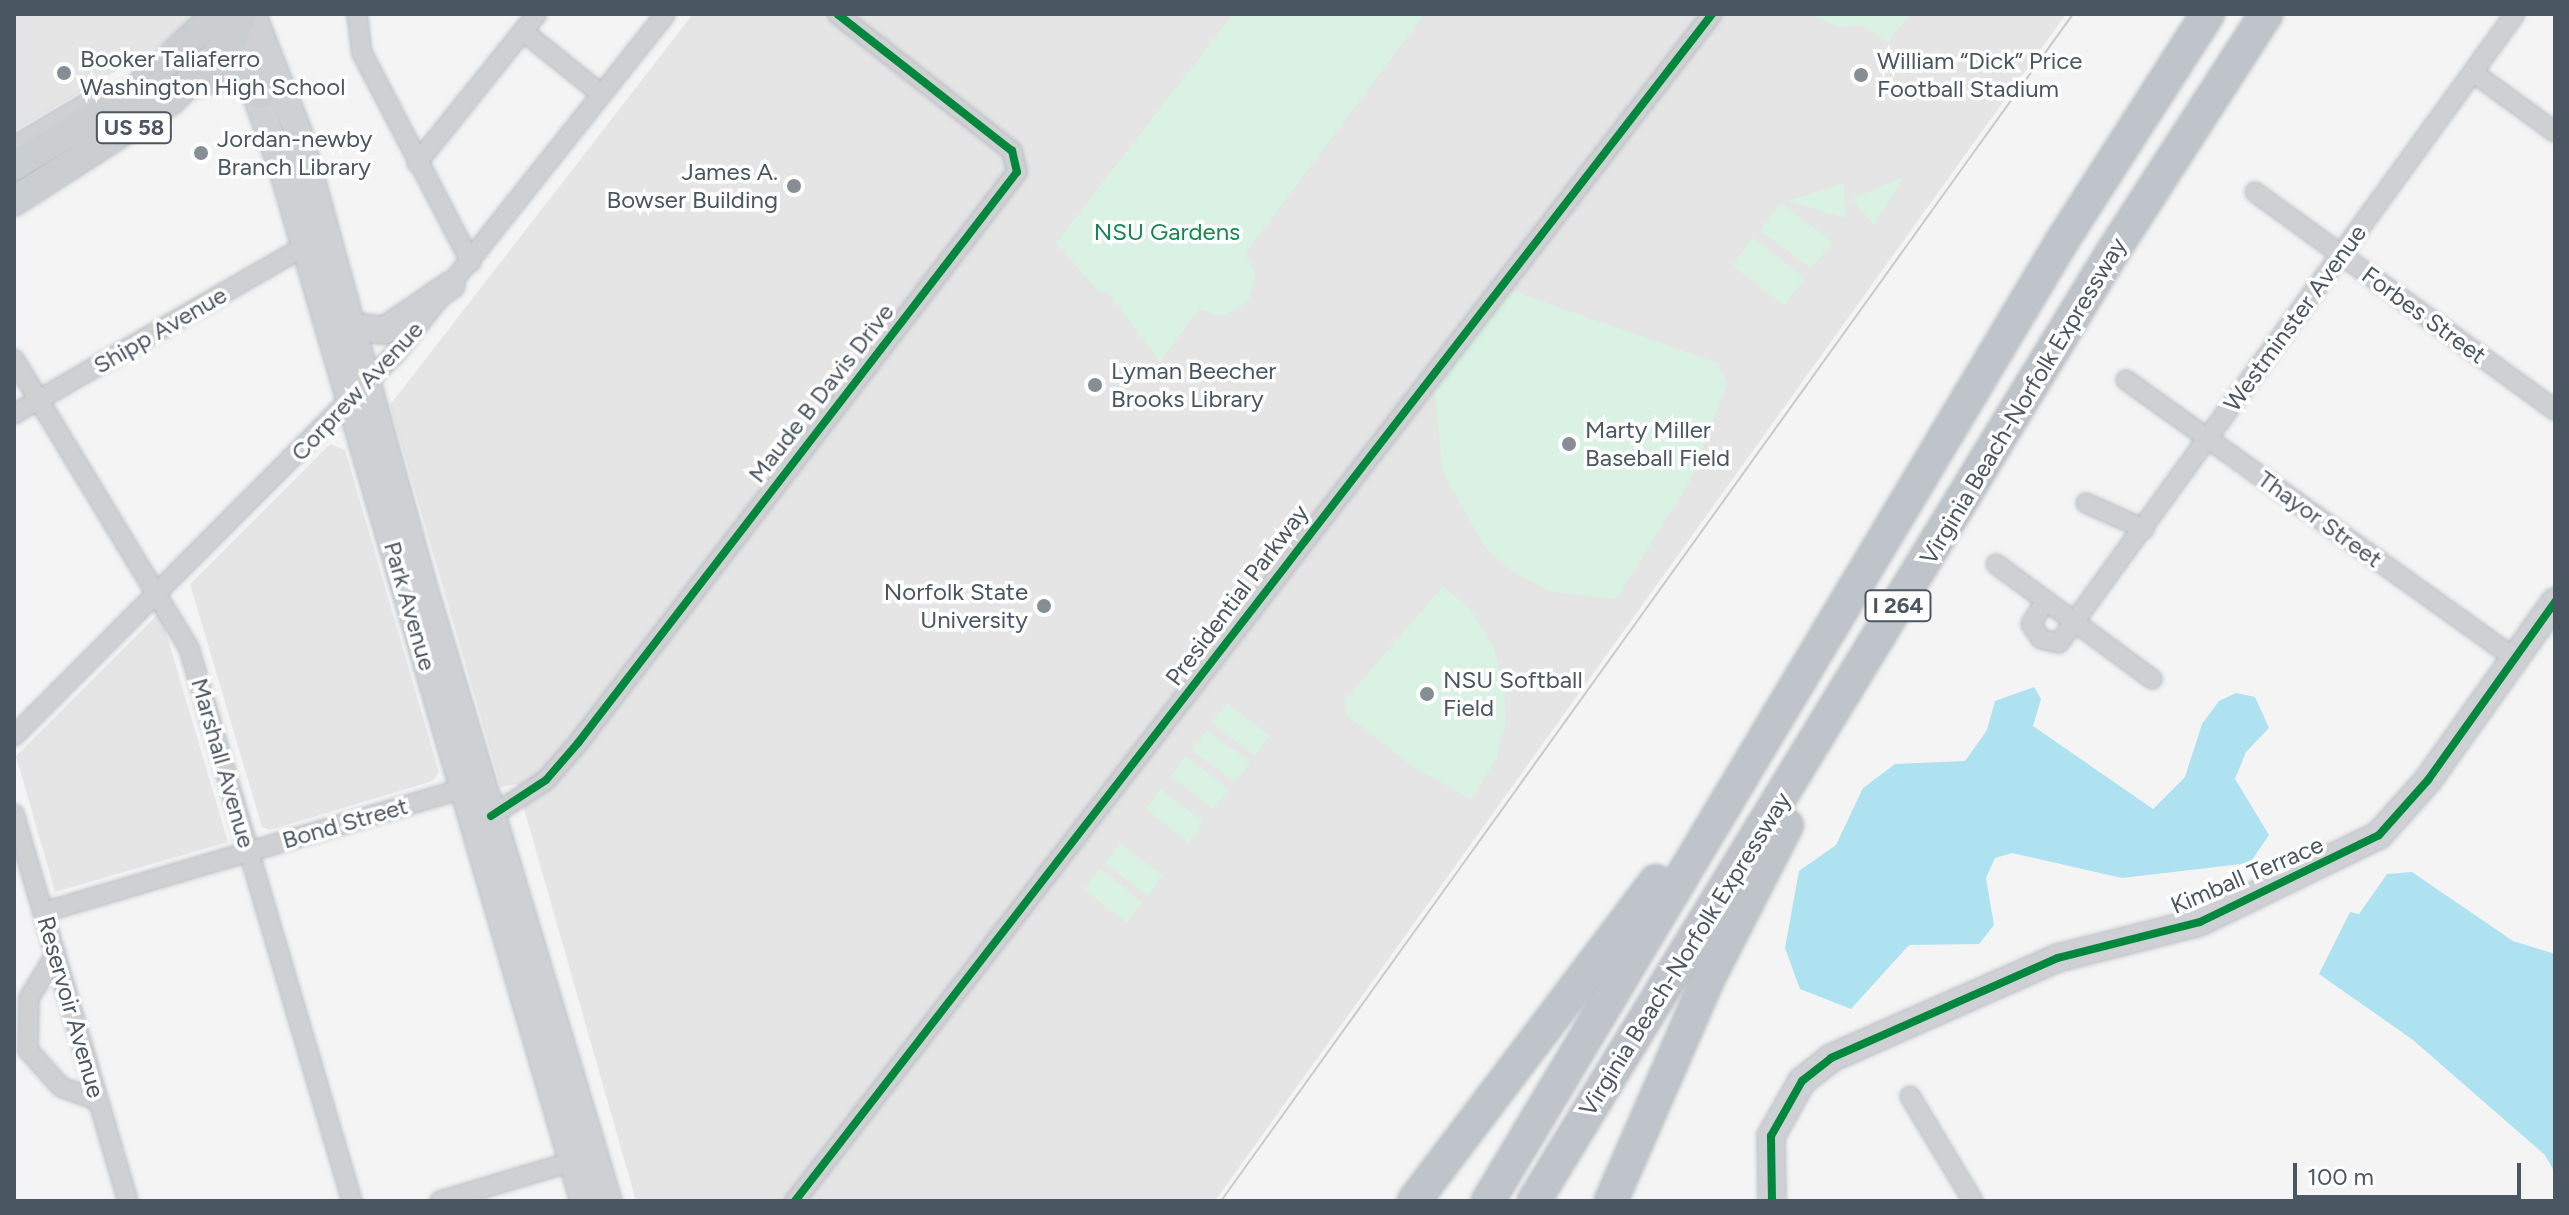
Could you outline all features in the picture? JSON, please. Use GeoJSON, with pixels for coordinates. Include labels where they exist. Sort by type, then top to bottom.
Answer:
{"type":"FeatureCollection","features":[{"type":"Feature","properties":{"kind":"highway","name":"Virginia Beach-Norfolk Expressway"},"geometry":{"type":"LineString","coordinates":[[1488,1201],[2078,215],[2208,14]]}},
{"type":"Feature","properties":{"kind":"highway","name":"Virginia Beach-Norfolk Expressway"},"geometry":{"type":"LineString","coordinates":[[1534,1201],[2266,14]]}},
{"type":"Feature","properties":{"kind":"highway"},"geometry":{"type":"LineString","coordinates":[[1414,1201],[1605,955],[1724,771],[1839,615]]}},
{"type":"Feature","properties":{"kind":"highway"},"geometry":{"type":"LineString","coordinates":[[1611,1201],[1853,680]]}},
{"type":"Feature","properties":{"kind":"main road","name":"Park Avenue"},"geometry":{"type":"LineString","coordinates":[[235,18],[260,94],[316,240],[354,327],[584,1158],[584,1201]]}},
{"type":"Feature","properties":{"kind":"main road","name":"Park Avenue"},"geometry":{"type":"LineString","coordinates":[[235,18],[316,240],[350,402],[463,789],[584,1158],[608,1201]]}},
{"type":"Feature","properties":{"kind":"main road","name":"US 58"},"geometry":{"type":"LineString","coordinates":[[14,201],[135,128],[185,87],[235,18]]}},
{"type":"Feature","properties":{"kind":"main road","name":"US 58"},"geometry":{"type":"LineString","coordinates":[[14,166],[131,95],[235,18]]}},
{"type":"Feature","properties":{"kind":"main road"},"geometry":{"type":"LineString","coordinates":[[185,87],[230,73],[260,94]]}},
{"type":"Feature","properties":{"kind":"main road"},"geometry":{"type":"LineString","coordinates":[[354,327],[385,330],[451,285]]}},
{"type":"Feature","properties":{"kind":"main road","name":"Kimball Terrace"},"geometry":{"type":"LineString","coordinates":[[1772,1201],[1771,1136],[1802,1081],[1831,1058],[2058,958],[2200,922],[2354,851],[2405,810],[2555,602]]}},
{"type":"Feature","properties":{"kind":"street"},"geometry":{"type":"LineString","coordinates":[[357,14],[362,53],[471,262]]}},
{"type":"Feature","properties":{"kind":"street"},"geometry":{"type":"LineString","coordinates":[[417,163],[537,14]]}},
{"type":"Feature","properties":{"kind":"street","name":"Corprew Avenue"},"geometry":{"type":"LineString","coordinates":[[14,736],[369,382],[471,262],[665,14]]}},
{"type":"Feature","properties":{"kind":"street","name":"Maude B Davis Drive"},"geometry":{"type":"LineString","coordinates":[[491,816],[546,780],[578,743],[1017,172],[1012,151],[837,14]]}},
{"type":"Feature","properties":{"kind":"street","name":"Presidential Parkway"},"geometry":{"type":"LineString","coordinates":[[795,1201],[1712,14]]}},
{"type":"Feature","properties":{"kind":"street","name":"Westminster Avenue"},"geometry":{"type":"LineString","coordinates":[[2045,601],[2031,624],[2041,639],[2059,643],[2515,14]]}},
{"type":"Feature","properties":{"kind":"street"},"geometry":{"type":"LineString","coordinates":[[524,32],[601,94]]}},
{"type":"Feature","properties":{"kind":"street"},"geometry":{"type":"LineString","coordinates":[[2474,73],[2555,132]]}},
{"type":"Feature","properties":{"kind":"street"},"geometry":{"type":"LineString","coordinates":[[14,146],[87,103],[131,95]]}},
{"type":"Feature","properties":{"kind":"street","name":"Forbes Street"},"geometry":{"type":"LineString","coordinates":[[2255,192],[2555,410]]}},
{"type":"Feature","properties":{"kind":"street","name":"Shipp Avenue"},"geometry":{"type":"LineString","coordinates":[[14,414],[316,240]]}},
{"type":"Feature","properties":{"kind":"street","name":"Marshall Avenue"},"geometry":{"type":"LineString","coordinates":[[14,359],[160,593],[189,648],[352,1201]]}},
{"type":"Feature","properties":{"kind":"street","name":"Thayor Street"},"geometry":{"type":"LineString","coordinates":[[2126,380],[2514,658]]}},
{"type":"Feature","properties":{"kind":"street"},"geometry":{"type":"LineString","coordinates":[[2086,503],[2144,529]]}},
{"type":"Feature","properties":{"kind":"street"},"geometry":{"type":"LineString","coordinates":[[1996,564],[2152,679]]}},
{"type":"Feature","properties":{"kind":"street","name":"Bond Street"},"geometry":{"type":"LineString","coordinates":[[44,912],[463,789]]}},
{"type":"Feature","properties":{"kind":"street","name":"Reservoir Avenue"},"geometry":{"type":"LineString","coordinates":[[14,814],[128,1201]]}},
{"type":"Feature","properties":{"kind":"street"},"geometry":{"type":"LineString","coordinates":[[56,954],[29,998],[28,1050],[61,1087],[99,1101]]}},
{"type":"Feature","properties":{"kind":"street"},"geometry":{"type":"LineString","coordinates":[[1910,1096],[1973,1201]]}},
{"type":"Feature","properties":{"kind":"street"},"geometry":{"type":"LineString","coordinates":[[440,1201],[584,1158]]}},
{"type":"Feature","properties":{"kind":"shaded area","name":"Booker Taliaferro Washington High School"},"geometry":{"type":"Polygon","coordinates":[[[14,14],[213,14],[14,131],[14,14]]]}},
{"type":"Feature","properties":{"kind":"shaded area","name":"Norfolk State University"},"geometry":{"type":"Polygon","coordinates":[[[693,14],[2066,14],[1215,1201],[636,1201],[517,784],[501,787],[390,405],[693,14]]]}},
{"type":"Feature","properties":{"kind":"shaded area"},"geometry":{"type":"Polygon","coordinates":[[[330,444],[345,450],[439,772],[433,781],[270,830],[262,827],[190,584],[330,444]]]}},
{"type":"Feature","properties":{"kind":"shaded area"},"geometry":{"type":"Polygon","coordinates":[[[160,612],[228,842],[55,892],[16,756],[160,612]]]}},
{"type":"Feature","properties":{"kind":"green space","name":"NSU Gardens"},"geometry":{"type":"Polygon","coordinates":[[[1233,14],[1423,16],[1245,254],[1256,274],[1248,302],[1222,316],[1199,309],[1160,362],[1106,290],[1100,293],[1056,243],[1233,14]]]}},
{"type":"Feature","properties":{"kind":"green space"},"geometry":{"type":"Polygon","coordinates":[[[1808,14],[1910,14],[1887,43],[1865,26],[1839,27],[1808,14]]]}},
{"type":"Feature","properties":{"kind":"green space"},"geometry":{"type":"Polygon","coordinates":[[[1904,177],[1874,225],[1852,199],[1904,177]]]}},
{"type":"Feature","properties":{"kind":"green space"},"geometry":{"type":"Polygon","coordinates":[[[1844,183],[1845,218],[1789,201],[1844,183]]]}},
{"type":"Feature","properties":{"kind":"green space"},"geometry":{"type":"Polygon","coordinates":[[[1781,203],[1832,242],[1812,269],[1761,230],[1781,203]]]}},
{"type":"Feature","properties":{"kind":"green space"},"geometry":{"type":"Polygon","coordinates":[[[1753,238],[1805,279],[1784,305],[1732,265],[1753,238]]]}},
{"type":"Feature","properties":{"kind":"green space","name":"Marty Miller Baseball Field"},"geometry":{"type":"Polygon","coordinates":[[[1509,290],[1718,363],[1727,384],[1691,479],[1616,599],[1554,592],[1515,573],[1486,549],[1443,472],[1434,385],[1509,290]]]}},
{"type":"Feature","properties":{"kind":"green space","name":"NSU Softball Field"},"geometry":{"type":"Polygon","coordinates":[[[1443,586],[1472,612],[1494,648],[1504,689],[1506,722],[1496,759],[1471,799],[1418,770],[1346,715],[1345,700],[1443,586]]]}},
{"type":"Feature","properties":{"kind":"green space"},"geometry":{"type":"Polygon","coordinates":[[[1227,703],[1270,736],[1254,756],[1212,723],[1227,703]]]}},
{"type":"Feature","properties":{"kind":"green space"},"geometry":{"type":"Polygon","coordinates":[[[1207,730],[1250,762],[1235,782],[1192,750],[1207,730]]]}},
{"type":"Feature","properties":{"kind":"green space"},"geometry":{"type":"Polygon","coordinates":[[[1186,756],[1229,789],[1213,809],[1171,776],[1186,756]]]}},
{"type":"Feature","properties":{"kind":"green space"},"geometry":{"type":"Polygon","coordinates":[[[1161,789],[1204,822],[1188,842],[1146,809],[1161,789]]]}},
{"type":"Feature","properties":{"kind":"green space"},"geometry":{"type":"Polygon","coordinates":[[[1120,843],[1163,876],[1147,896],[1105,863],[1120,843]]]}},
{"type":"Feature","properties":{"kind":"green space"},"geometry":{"type":"Polygon","coordinates":[[[1100,869],[1143,902],[1127,923],[1084,889],[1100,869]]]}},
{"type":"Feature","properties":{"kind":"water"},"geometry":{"type":"Polygon","coordinates":[[[2034,687],[2041,699],[2033,726],[2153,809],[2185,777],[2202,724],[2219,701],[2236,693],[2255,697],[2269,728],[2246,752],[2235,779],[2269,835],[2250,863],[2122,878],[2012,853],[1995,858],[1986,878],[1994,925],[1979,944],[1909,945],[1851,1009],[1800,989],[1785,948],[1799,871],[1836,845],[1863,788],[1895,764],[1965,761],[1987,730],[1995,701],[2034,687]]]}},
{"type":"Feature","properties":{"kind":"water"},"geometry":{"type":"Polygon","coordinates":[[[2412,872],[2513,941],[2555,954],[2555,1173],[2545,1155],[2413,1040],[2319,974],[2350,912],[2359,914],[2387,874],[2412,872]]]}},
{"type":"Feature","properties":{"kind":"tram line"},"geometry":{"type":"LineString","coordinates":[[1221,1201],[2073,14]]}},
{"type":"Feature","properties":{"kind":"cycle path"},"geometry":{"type":"LineString","coordinates":[[491,816],[546,780],[578,743],[1017,172],[1012,151],[837,14]]}},
{"type":"Feature","properties":{"kind":"cycle path"},"geometry":{"type":"LineString","coordinates":[[795,1201],[1712,14]]}},
{"type":"Feature","properties":{"kind":"cycle path"},"geometry":{"type":"LineString","coordinates":[[1772,1201],[1771,1136],[1802,1081],[1831,1058],[2058,958],[2200,922],[2379,835],[2428,780],[2555,602]]}},
{"type":"Feature","properties":{"kind":"place","name":"Booker Taliaferro Washington High School"},"geometry":{"type":"Point","coordinates":[64,73]}},
{"type":"Feature","properties":{"kind":"place","name":"William “Dick” Price Football Stadium"},"geometry":{"type":"Point","coordinates":[1861,75]}},
{"type":"Feature","properties":{"kind":"place","name":"Jordan-newby Branch Library"},"geometry":{"type":"Point","coordinates":[201,153]}},
{"type":"Feature","properties":{"kind":"place","name":"James A. Bowser Building"},"geometry":{"type":"Point","coordinates":[794,186]}},
{"type":"Feature","properties":{"kind":"place","name":"Lyman Beecher Brooks Library"},"geometry":{"type":"Point","coordinates":[1095,385]}},
{"type":"Feature","properties":{"kind":"place","name":"Marty Miller Baseball Field"},"geometry":{"type":"Point","coordinates":[1569,444]}},
{"type":"Feature","properties":{"kind":"place","name":"Norfolk State University"},"geometry":{"type":"Point","coordinates":[1044,606]}},
{"type":"Feature","properties":{"kind":"place","name":"NSU Softball Field"},"geometry":{"type":"Point","coordinates":[1427,694]}}]}
